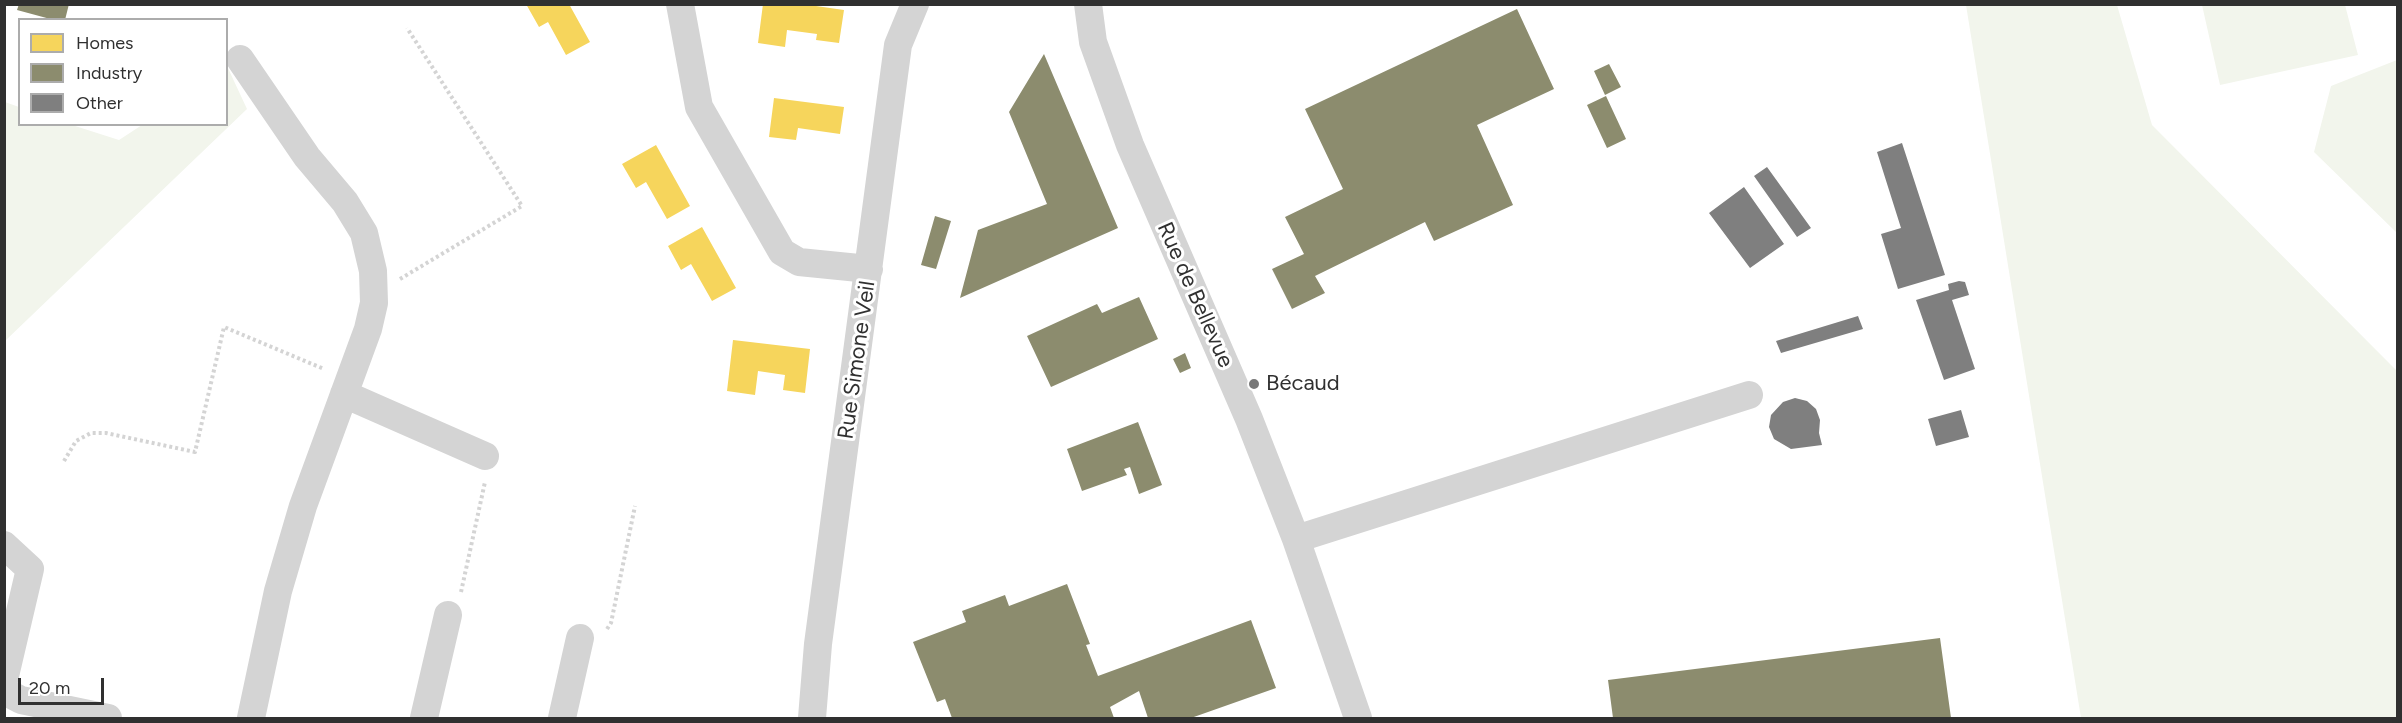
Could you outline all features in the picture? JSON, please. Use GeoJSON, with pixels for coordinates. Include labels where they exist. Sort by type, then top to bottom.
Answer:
{"type":"FeatureCollection","features":[{"type":"Feature","properties":{"kind":"street"},"geometry":{"type":"LineString","coordinates":[[680,4],[699,107],[782,252],[799,262],[869,269]]}},
{"type":"Feature","properties":{"kind":"street","name":"Rue Simone Veil"},"geometry":{"type":"LineString","coordinates":[[812,718],[818,644],[898,45],[915,4]]}},
{"type":"Feature","properties":{"kind":"street","name":"Rue de Bellevue"},"geometry":{"type":"LineString","coordinates":[[1088,4],[1093,42],[1130,145],[1250,419],[1296,538],[1358,718]]}},
{"type":"Feature","properties":{"kind":"street"},"geometry":{"type":"LineString","coordinates":[[240,59],[307,157],[345,202],[364,233],[374,270],[374,295],[368,329],[303,506],[281,580],[251,718]]}},
{"type":"Feature","properties":{"kind":"street"},"geometry":{"type":"LineString","coordinates":[[347,387],[485,456]]}},
{"type":"Feature","properties":{"kind":"street"},"geometry":{"type":"LineString","coordinates":[[1296,538],[1749,395]]}},
{"type":"Feature","properties":{"kind":"street"},"geometry":{"type":"LineString","coordinates":[[4,545],[30,569],[4,680]]}},
{"type":"Feature","properties":{"kind":"street"},"geometry":{"type":"LineString","coordinates":[[424,718],[448,615]]}},
{"type":"Feature","properties":{"kind":"street"},"geometry":{"type":"LineString","coordinates":[[562,718],[580,638]]}},
{"type":"Feature","properties":{"kind":"street"},"geometry":{"type":"LineString","coordinates":[[4,691],[21,700],[108,718]]}},
{"type":"Feature","properties":{"kind":"path"},"geometry":{"type":"LineString","coordinates":[[374,295],[522,206],[407,28]]}},
{"type":"Feature","properties":{"kind":"path"},"geometry":{"type":"LineString","coordinates":[[64,460],[76,441],[91,433],[106,433],[195,452],[225,327],[347,387]]}},
{"type":"Feature","properties":{"kind":"path"},"geometry":{"type":"LineString","coordinates":[[448,615],[458,605],[485,484],[485,456]]}},
{"type":"Feature","properties":{"kind":"path"},"geometry":{"type":"LineString","coordinates":[[580,638],[594,639],[604,634],[611,623],[636,506]]}},
{"type":"Feature","properties":{"kind":"shaded area"},"geometry":{"type":"Polygon","coordinates":[[[1966,5],[2117,5],[2152,125],[2397,371],[2397,718],[2081,718],[1966,5]]]}},
{"type":"Feature","properties":{"kind":"shaded area"},"geometry":{"type":"Polygon","coordinates":[[[2202,5],[2345,5],[2358,55],[2220,85],[2202,5]]]}},
{"type":"Feature","properties":{"kind":"shaded area"},"geometry":{"type":"Polygon","coordinates":[[[2397,60],[2397,233],[2314,152],[2331,86],[2397,60]]]}},
{"type":"Feature","properties":{"kind":"shaded area"},"geometry":{"type":"Polygon","coordinates":[[[228,68],[247,109],[5,341],[5,102],[18,107],[18,126],[75,126],[119,140],[140,126],[228,126],[228,68]]]}},
{"type":"Feature","properties":{"kind":"building: Homes"},"geometry":{"type":"Polygon","coordinates":[[[526,4],[569,4],[590,42],[566,55],[548,22],[539,27],[526,4]]]}},
{"type":"Feature","properties":{"kind":"building: Homes"},"geometry":{"type":"Polygon","coordinates":[[[763,4],[802,4],[844,10],[839,43],[816,40],[817,34],[787,30],[785,47],[758,43],[763,4]]]}},
{"type":"Feature","properties":{"kind":"building: Homes"},"geometry":{"type":"Polygon","coordinates":[[[774,98],[844,107],[840,134],[798,128],[796,140],[769,137],[774,98]]]}},
{"type":"Feature","properties":{"kind":"building: Homes"},"geometry":{"type":"Polygon","coordinates":[[[656,145],[690,206],[667,219],[646,182],[636,188],[622,164],[656,145]]]}},
{"type":"Feature","properties":{"kind":"building: Homes"},"geometry":{"type":"Polygon","coordinates":[[[702,227],[736,288],[712,301],[691,264],[681,270],[668,246],[702,227]]]}},
{"type":"Feature","properties":{"kind":"building: Homes"},"geometry":{"type":"Polygon","coordinates":[[[733,340],[810,349],[805,393],[783,390],[785,375],[758,371],[755,395],[727,391],[733,340]]]}},
{"type":"Feature","properties":{"kind":"building: Industry"},"geometry":{"type":"Polygon","coordinates":[[[19,4],[69,4],[66,18],[47,18],[17,10],[19,4]]]}},
{"type":"Feature","properties":{"kind":"building: Industry"},"geometry":{"type":"Polygon","coordinates":[[[1517,9],[1554,89],[1477,125],[1513,205],[1434,241],[1425,222],[1315,276],[1325,293],[1292,309],[1272,269],[1304,254],[1285,217],[1343,189],[1305,109],[1517,9]]]}},
{"type":"Feature","properties":{"kind":"building: Industry"},"geometry":{"type":"Polygon","coordinates":[[[1044,54],[1118,228],[960,298],[978,230],[1047,204],[1009,112],[1044,54]]]}},
{"type":"Feature","properties":{"kind":"building: Industry"},"geometry":{"type":"Polygon","coordinates":[[[1609,64],[1621,87],[1605,95],[1594,71],[1609,64]]]}},
{"type":"Feature","properties":{"kind":"building: Industry"},"geometry":{"type":"Polygon","coordinates":[[[1606,96],[1626,139],[1607,148],[1587,105],[1606,96]]]}},
{"type":"Feature","properties":{"kind":"building: Industry"},"geometry":{"type":"Polygon","coordinates":[[[935,216],[951,221],[936,269],[921,265],[935,216]]]}},
{"type":"Feature","properties":{"kind":"building: Industry"},"geometry":{"type":"Polygon","coordinates":[[[1139,297],[1158,339],[1051,387],[1027,336],[1097,304],[1102,313],[1139,297]]]}},
{"type":"Feature","properties":{"kind":"building: Industry"},"geometry":{"type":"Polygon","coordinates":[[[1185,353],[1191,368],[1180,373],[1173,359],[1185,353]]]}},
{"type":"Feature","properties":{"kind":"building: Industry"},"geometry":{"type":"Polygon","coordinates":[[[1138,422],[1162,485],[1139,494],[1130,467],[1124,469],[1127,475],[1082,491],[1067,449],[1138,422]]]}},
{"type":"Feature","properties":{"kind":"building: Industry"},"geometry":{"type":"Polygon","coordinates":[[[1067,584],[1090,644],[1086,645],[1098,676],[1251,620],[1276,688],[1191,718],[1148,718],[1139,691],[1110,707],[1114,718],[952,718],[945,699],[937,702],[913,642],[966,622],[962,611],[1005,595],[1009,606],[1067,584]]]}},
{"type":"Feature","properties":{"kind":"building: Industry"},"geometry":{"type":"Polygon","coordinates":[[[1940,638],[1951,718],[1613,718],[1608,680],[1940,638]]]}},
{"type":"Feature","properties":{"kind":"building: Other"},"geometry":{"type":"Polygon","coordinates":[[[1902,143],[1945,275],[1898,289],[1881,234],[1901,228],[1877,152],[1902,143]]]}},
{"type":"Feature","properties":{"kind":"building: Other"},"geometry":{"type":"Polygon","coordinates":[[[1767,167],[1811,228],[1797,237],[1754,176],[1767,167]]]}},
{"type":"Feature","properties":{"kind":"building: Other"},"geometry":{"type":"Polygon","coordinates":[[[1744,187],[1784,244],[1750,268],[1709,213],[1744,187]]]}},
{"type":"Feature","properties":{"kind":"building: Other"},"geometry":{"type":"Polygon","coordinates":[[[1965,282],[1969,295],[1952,300],[1975,369],[1944,380],[1916,300],[1949,290],[1948,284],[1965,282]]]}},
{"type":"Feature","properties":{"kind":"building: Other"},"geometry":{"type":"Polygon","coordinates":[[[1858,316],[1863,329],[1781,353],[1776,341],[1858,316]]]}},
{"type":"Feature","properties":{"kind":"building: Other"},"geometry":{"type":"Polygon","coordinates":[[[1795,398],[1807,401],[1816,409],[1820,420],[1819,433],[1822,445],[1791,449],[1774,439],[1769,427],[1771,415],[1783,402],[1795,398]]]}},
{"type":"Feature","properties":{"kind":"building: Other"},"geometry":{"type":"Polygon","coordinates":[[[1961,410],[1969,437],[1936,446],[1928,419],[1961,410]]]}},
{"type":"Feature","properties":{"kind":"place","name":"Bécaud"},"geometry":{"type":"Point","coordinates":[1254,384]}}]}
